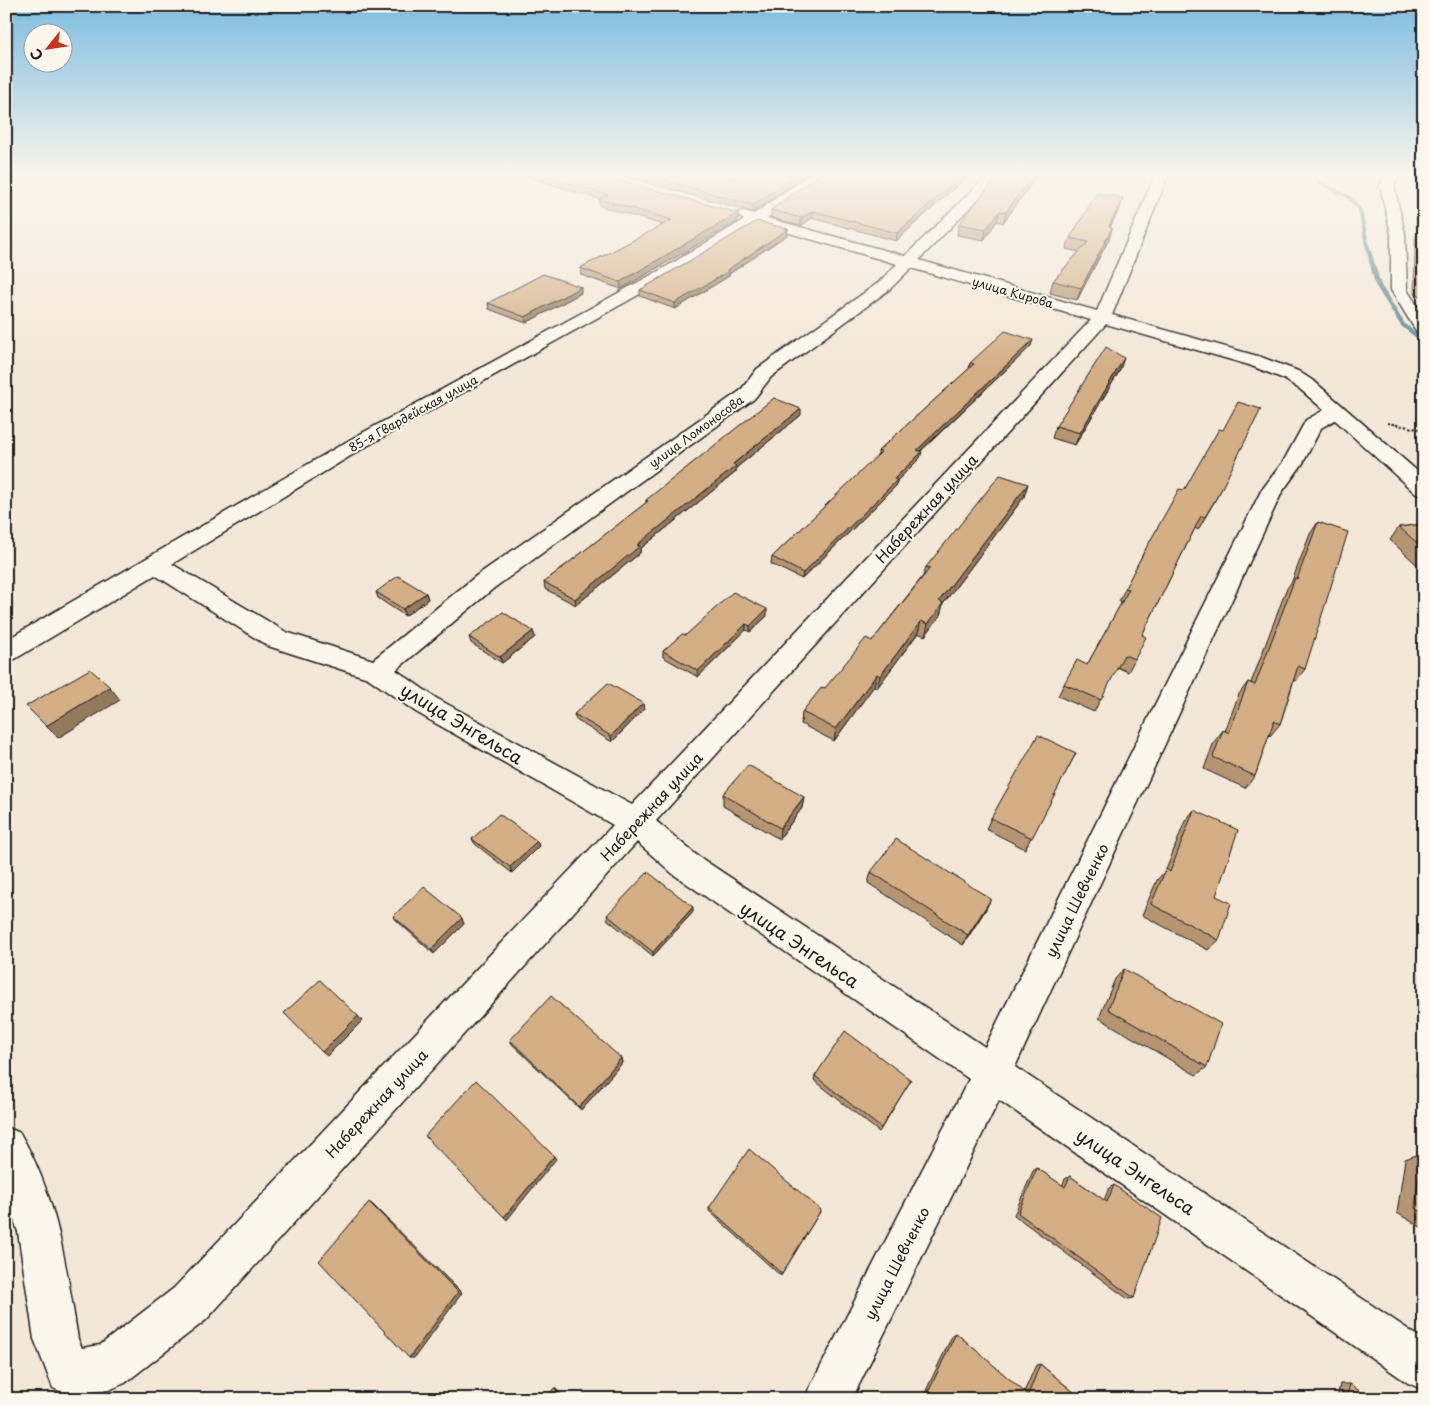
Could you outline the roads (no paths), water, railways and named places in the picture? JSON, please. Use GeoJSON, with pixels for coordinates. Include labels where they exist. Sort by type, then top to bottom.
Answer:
{"type":"FeatureCollection","features":[{"type":"Feature","properties":{"kind":"street","name":"85-я Гвардейская улица"},"geometry":{"type":"LineString","coordinates":[[6,652],[360,442],[670,271],[724,239]]}},
{"type":"Feature","properties":{"kind":"street","name":"улица Кирова"},"geometry":{"type":"LineString","coordinates":[[821,239],[1255,361],[1291,375],[1308,386],[1424,490]]}},
{"type":"Feature","properties":{"kind":"street","name":"улица Ломоносова"},"geometry":{"type":"LineString","coordinates":[[377,671],[485,582],[747,395],[764,373],[884,286],[931,239]]}},
{"type":"Feature","properties":{"kind":"street","name":"Набережная улица"},"geometry":{"type":"LineString","coordinates":[[6,1146],[19,1170],[39,1232],[56,1339],[69,1372],[109,1366],[190,1304],[1102,318],[1135,239]]}},
{"type":"Feature","properties":{"kind":"street"},"geometry":{"type":"LineString","coordinates":[[1398,239],[1399,290],[1424,330]]}},
{"type":"Feature","properties":{"kind":"street","name":"улица Шевченко"},"geometry":{"type":"LineString","coordinates":[[827,1399],[992,1074],[1272,491],[1293,463],[1313,424],[1335,412]]}},
{"type":"Feature","properties":{"kind":"street","name":"улица Энгельса"},"geometry":{"type":"LineString","coordinates":[[155,564],[277,639],[377,671],[426,705],[636,822],[684,864],[1424,1366]]}},
{"type":"Feature","properties":{"kind":"waterway"},"geometry":{"type":"LineString","coordinates":[[1366,239],[1378,285],[1403,325],[1424,342]]}}]}
